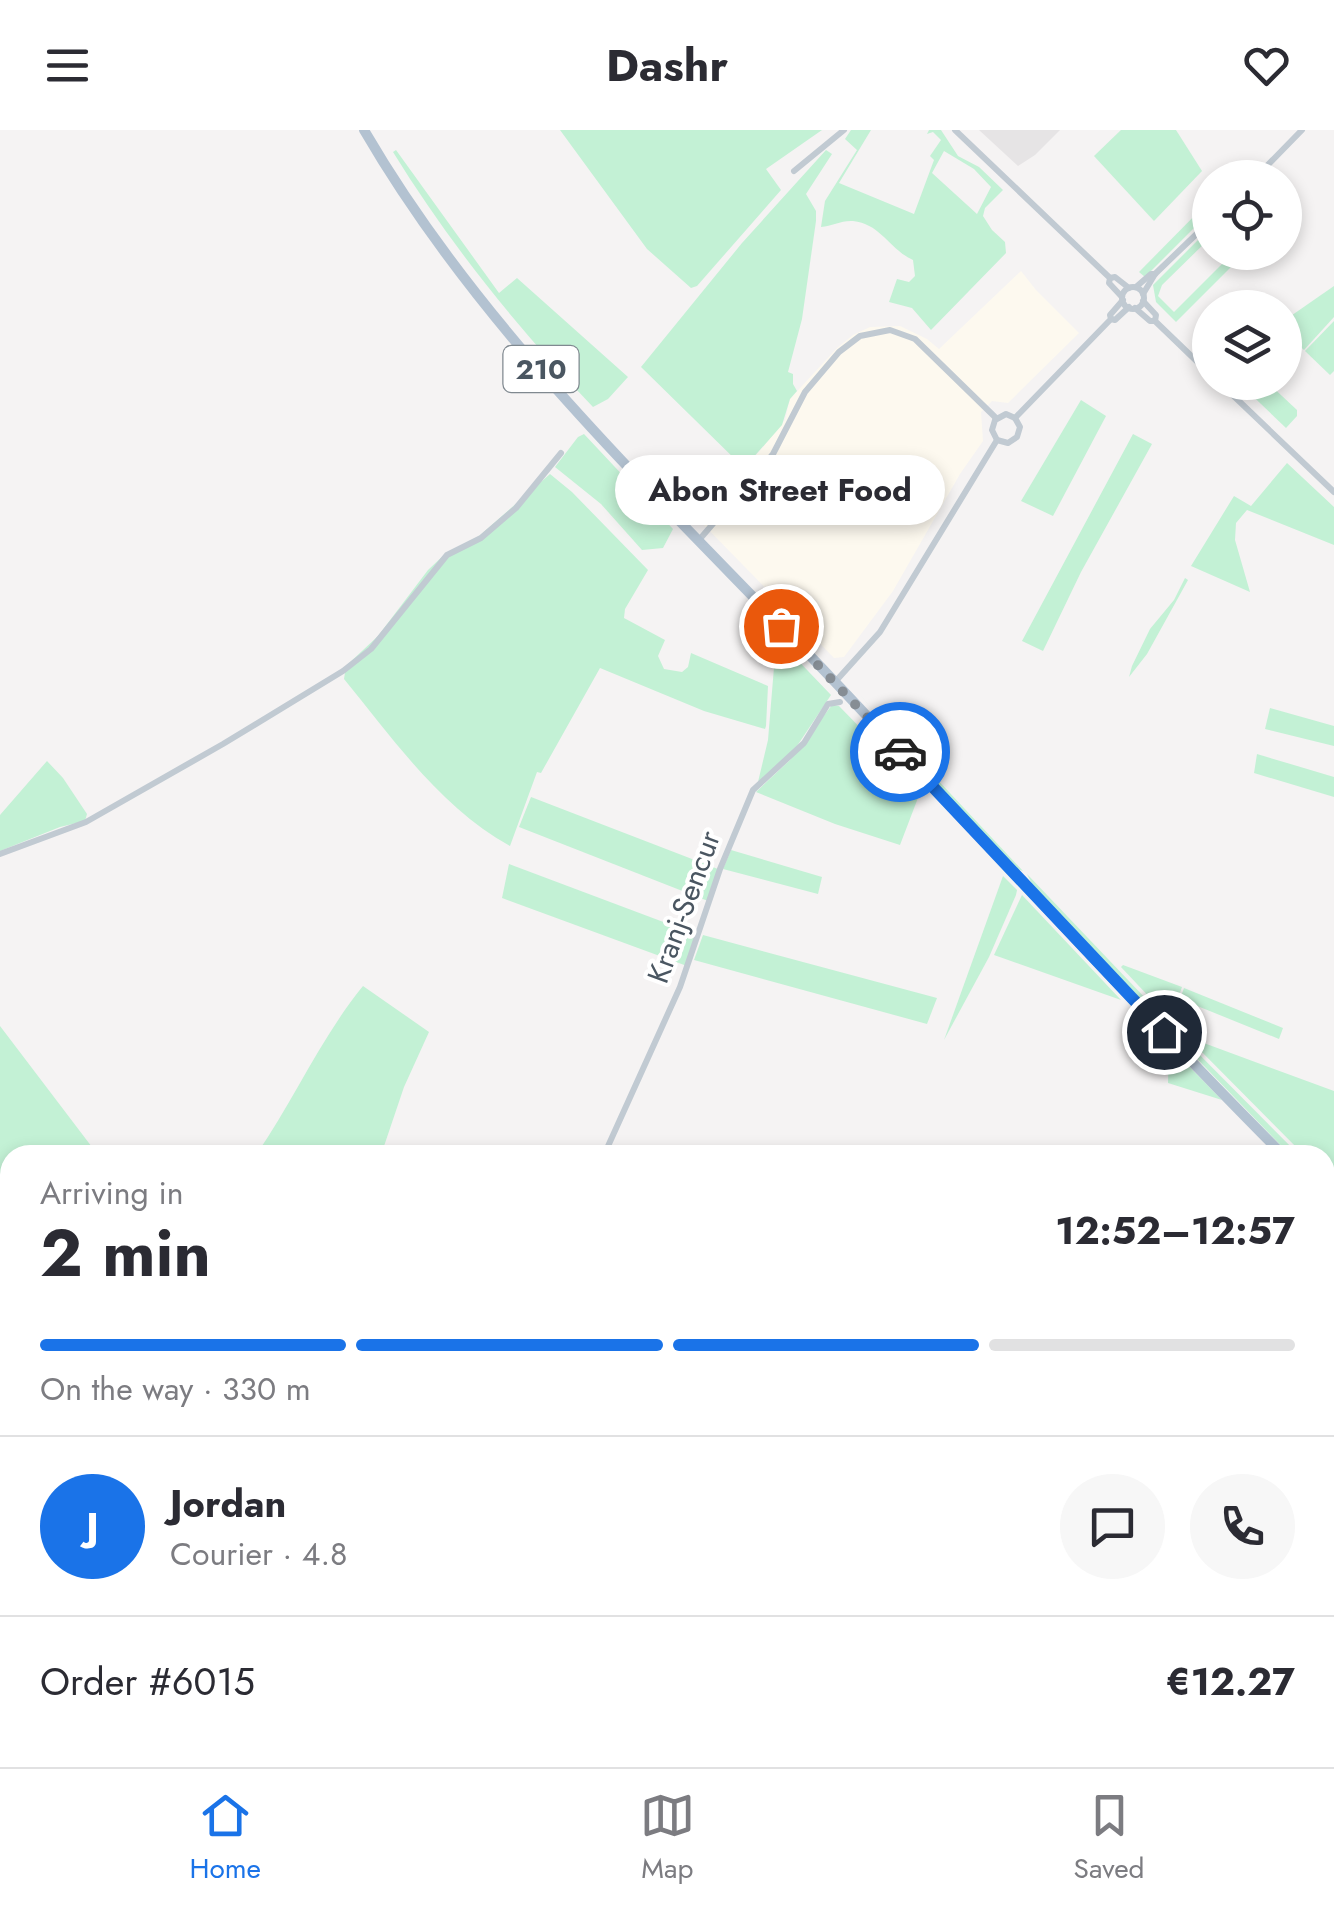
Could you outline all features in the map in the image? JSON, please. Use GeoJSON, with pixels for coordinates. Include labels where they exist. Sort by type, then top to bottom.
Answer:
{"type":"FeatureCollection","features":[{"type":"Feature","properties":{"kind":"main road","name":"210"},"geometry":{"type":"LineString","coordinates":[[364,130],[412,204],[492,310],[569,402],[1273,1145]]}},
{"type":"Feature","properties":{"kind":"street"},"geometry":{"type":"LineString","coordinates":[[794,172],[844,130]]}},
{"type":"Feature","properties":{"kind":"street"},"geometry":{"type":"LineString","coordinates":[[955,130],[1110,278],[1127,303],[1155,322],[1192,357]]}},
{"type":"Feature","properties":{"kind":"street"},"geometry":{"type":"LineString","coordinates":[[1273,160],[1302,130]]}},
{"type":"Feature","properties":{"kind":"street"},"geometry":{"type":"LineString","coordinates":[[1015,418],[1110,315],[1143,298],[1156,274],[1192,239]]}},
{"type":"Feature","properties":{"kind":"street"},"geometry":{"type":"LineString","coordinates":[[1127,303],[1132,288],[1150,274],[1156,274]]}},
{"type":"Feature","properties":{"kind":"street"},"geometry":{"type":"LineString","coordinates":[[1110,278],[1143,298],[1156,315],[1155,322]]}},
{"type":"Feature","properties":{"kind":"street"},"geometry":{"type":"LineString","coordinates":[[699,540],[773,454],[804,392],[839,352],[860,336],[890,330],[915,338],[996,418]]}},
{"type":"Feature","properties":{"kind":"street"},"geometry":{"type":"LineString","coordinates":[[1238,400],[1334,492]]}},
{"type":"Feature","properties":{"kind":"street"},"geometry":{"type":"LineString","coordinates":[[1006,414],[1015,418],[1020,426],[1017,437],[1008,443],[997,440],[992,430],[996,418],[1006,414]]}},
{"type":"Feature","properties":{"kind":"street"},"geometry":{"type":"LineString","coordinates":[[835,682],[880,632],[997,440]]}},
{"type":"Feature","properties":{"kind":"street"},"geometry":{"type":"LineString","coordinates":[[0,854],[86,822],[162,781],[343,671],[371,649],[448,555],[480,538],[516,508],[561,453]]}},
{"type":"Feature","properties":{"kind":"street","name":"Kranj-Sencur"},"geometry":{"type":"LineString","coordinates":[[609,1145],[680,987],[720,869],[753,790],[804,742],[828,704],[840,702]]}},
{"type":"Feature","properties":{"kind":"shaded area"},"geometry":{"type":"Polygon","coordinates":[[[979,130],[1060,130],[1018,166],[979,130]]]}},
{"type":"Feature","properties":{"kind":"shaded area"},"geometry":{"type":"Polygon","coordinates":[[[1021,271],[1079,333],[1008,403],[992,401],[981,412],[983,441],[893,591],[844,657],[834,658],[697,518],[703,517],[723,496],[785,420],[790,399],[853,335],[870,327],[900,326],[939,349],[1021,271]]]}},
{"type":"Feature","properties":{"kind":"green space"},"geometry":{"type":"Polygon","coordinates":[[[560,130],[822,130],[766,169],[781,190],[697,286],[691,288],[647,249],[560,130]]]}},
{"type":"Feature","properties":{"kind":"green space"},"geometry":{"type":"Polygon","coordinates":[[[851,130],[871,130],[839,183],[914,214],[934,160],[930,156],[941,140],[933,132],[927,134],[929,130],[941,130],[958,156],[979,167],[1003,190],[985,208],[983,216],[1005,242],[1006,253],[931,330],[912,308],[889,302],[897,279],[909,282],[915,276],[913,260],[863,223],[849,221],[821,227],[825,201],[857,150],[845,139],[851,130]],[[944,151],[932,173],[977,214],[991,187],[974,169],[944,151]]]}},
{"type":"Feature","properties":{"kind":"green space"},"geometry":{"type":"Polygon","coordinates":[[[1121,130],[1176,130],[1195,160],[1192,181],[1154,221],[1094,156],[1121,130]]]}},
{"type":"Feature","properties":{"kind":"green space"},"geometry":{"type":"Polygon","coordinates":[[[396,150],[499,293],[517,278],[628,377],[608,399],[593,407],[538,347],[437,219],[393,152],[396,150]]]}},
{"type":"Feature","properties":{"kind":"green space"},"geometry":{"type":"Polygon","coordinates":[[[826,150],[832,154],[806,194],[816,211],[816,221],[802,319],[788,372],[793,374],[797,391],[790,399],[782,425],[744,468],[641,367],[742,243],[826,150]]]}},
{"type":"Feature","properties":{"kind":"green space"},"geometry":{"type":"Polygon","coordinates":[[[1192,218],[1192,230],[1145,277],[1139,272],[1192,218]]]}},
{"type":"Feature","properties":{"kind":"green space"},"geometry":{"type":"Polygon","coordinates":[[[1192,246],[1192,256],[1162,285],[1158,296],[1174,312],[1192,294],[1192,306],[1176,322],[1156,302],[1153,285],[1192,246]]]}},
{"type":"Feature","properties":{"kind":"green space"},"geometry":{"type":"Polygon","coordinates":[[[1216,270],[1228,270],[1208,290],[1196,290],[1216,270]]]}},
{"type":"Feature","properties":{"kind":"green space"},"geometry":{"type":"Polygon","coordinates":[[[1334,286],[1334,317],[1304,350],[1302,348],[1302,308],[1334,286]]]}},
{"type":"Feature","properties":{"kind":"green space"},"geometry":{"type":"Polygon","coordinates":[[[1334,321],[1334,371],[1330,375],[1305,351],[1334,321]]]}},
{"type":"Feature","properties":{"kind":"green space"},"geometry":{"type":"Polygon","coordinates":[[[1081,400],[1106,416],[1053,516],[1021,501],[1081,400]]]}},
{"type":"Feature","properties":{"kind":"green space"},"geometry":{"type":"Polygon","coordinates":[[[1257,400],[1286,400],[1297,410],[1297,416],[1286,428],[1257,400]]]}},
{"type":"Feature","properties":{"kind":"green space"},"geometry":{"type":"Polygon","coordinates":[[[584,434],[673,529],[663,548],[642,550],[601,504],[555,467],[584,434]]]}},
{"type":"Feature","properties":{"kind":"green space"},"geometry":{"type":"Polygon","coordinates":[[[1133,434],[1152,444],[1081,572],[1043,651],[1022,641],[1133,434]]]}},
{"type":"Feature","properties":{"kind":"green space"},"geometry":{"type":"Polygon","coordinates":[[[1287,463],[1334,507],[1334,545],[1247,510],[1236,523],[1235,540],[1250,592],[1191,566],[1234,496],[1251,506],[1287,463]]]}},
{"type":"Feature","properties":{"kind":"green space"},"geometry":{"type":"Polygon","coordinates":[[[550,474],[648,570],[625,609],[624,618],[665,640],[658,656],[664,669],[682,672],[688,667],[691,653],[768,686],[766,726],[765,729],[704,711],[600,668],[541,773],[537,772],[510,846],[440,792],[344,679],[346,666],[378,636],[428,570],[445,554],[479,536],[550,474]]]}},
{"type":"Feature","properties":{"kind":"green space"},"geometry":{"type":"Polygon","coordinates":[[[1185,578],[1188,580],[1147,654],[1129,677],[1150,629],[1174,600],[1185,578]]]}},
{"type":"Feature","properties":{"kind":"green space"},"geometry":{"type":"Polygon","coordinates":[[[776,643],[786,648],[831,695],[795,749],[758,782],[768,740],[776,643]]]}},
{"type":"Feature","properties":{"kind":"green space"},"geometry":{"type":"Polygon","coordinates":[[[858,692],[1023,871],[1015,868],[911,758],[858,692]]]}},
{"type":"Feature","properties":{"kind":"green space"},"geometry":{"type":"Polygon","coordinates":[[[832,705],[839,706],[921,790],[900,845],[756,792],[790,760],[832,705]]]}},
{"type":"Feature","properties":{"kind":"green space"},"geometry":{"type":"Polygon","coordinates":[[[1270,708],[1334,726],[1334,746],[1265,729],[1270,708]]]}},
{"type":"Feature","properties":{"kind":"green space"},"geometry":{"type":"Polygon","coordinates":[[[1257,754],[1334,777],[1334,797],[1254,773],[1257,754]]]}},
{"type":"Feature","properties":{"kind":"green space"},"geometry":{"type":"Polygon","coordinates":[[[47,761],[87,814],[85,821],[0,851],[0,815],[47,761]]]}},
{"type":"Feature","properties":{"kind":"green space"},"geometry":{"type":"Polygon","coordinates":[[[531,797],[718,869],[708,901],[519,827],[531,797]]]}},
{"type":"Feature","properties":{"kind":"green space"},"geometry":{"type":"Polygon","coordinates":[[[731,850],[822,877],[818,894],[723,869],[731,850]]]}},
{"type":"Feature","properties":{"kind":"green space"},"geometry":{"type":"Polygon","coordinates":[[[509,864],[698,935],[687,966],[502,898],[509,864]]]}},
{"type":"Feature","properties":{"kind":"green space"},"geometry":{"type":"Polygon","coordinates":[[[1027,874],[1168,1022],[1168,1024],[1032,884],[1027,874]]]}},
{"type":"Feature","properties":{"kind":"green space"},"geometry":{"type":"Polygon","coordinates":[[[1003,876],[1017,890],[1016,895],[989,957],[944,1040],[1003,876]]]}},
{"type":"Feature","properties":{"kind":"green space"},"geometry":{"type":"Polygon","coordinates":[[[1022,895],[1121,1000],[994,955],[1022,895]]]}},
{"type":"Feature","properties":{"kind":"green space"},"geometry":{"type":"Polygon","coordinates":[[[703,935],[937,998],[927,1024],[694,960],[703,935]]]}},
{"type":"Feature","properties":{"kind":"green space"},"geometry":{"type":"Polygon","coordinates":[[[1121,967],[1182,987],[1170,1019],[1121,967]]]}},
{"type":"Feature","properties":{"kind":"green space"},"geometry":{"type":"Polygon","coordinates":[[[363,986],[429,1032],[404,1087],[384,1145],[262,1145],[283,1113],[333,1027],[363,986]]]}},
{"type":"Feature","properties":{"kind":"green space"},"geometry":{"type":"Polygon","coordinates":[[[1184,988],[1283,1028],[1279,1039],[1180,999],[1184,988]]]}},
{"type":"Feature","properties":{"kind":"green space"},"geometry":{"type":"Polygon","coordinates":[[[0,1026],[90,1145],[0,1145],[0,1026]]]}},
{"type":"Feature","properties":{"kind":"green space"},"geometry":{"type":"Polygon","coordinates":[[[1173,1028],[1289,1145],[1280,1145],[1175,1036],[1173,1028]]]}},
{"type":"Feature","properties":{"kind":"green space"},"geometry":{"type":"Polygon","coordinates":[[[1190,1040],[1334,1091],[1334,1145],[1294,1145],[1190,1040]]]}},
{"type":"Feature","properties":{"kind":"green space"},"geometry":{"type":"Polygon","coordinates":[[[1172,1049],[1222,1100],[1168,1083],[1172,1049]]]}},
{"type":"Feature","properties":{"kind":"way so far"},"geometry":{"type":"LineString","coordinates":[[781,626],[900,752]]}},
{"type":"Feature","properties":{"kind":"place","name":"Abon Street Food"},"geometry":{"type":"Point","coordinates":[781,626]}},
{"type":"Feature","properties":{"kind":"route"},"geometry":{"type":"LineString","coordinates":[[900,752],[1164,1032]]}}]}
